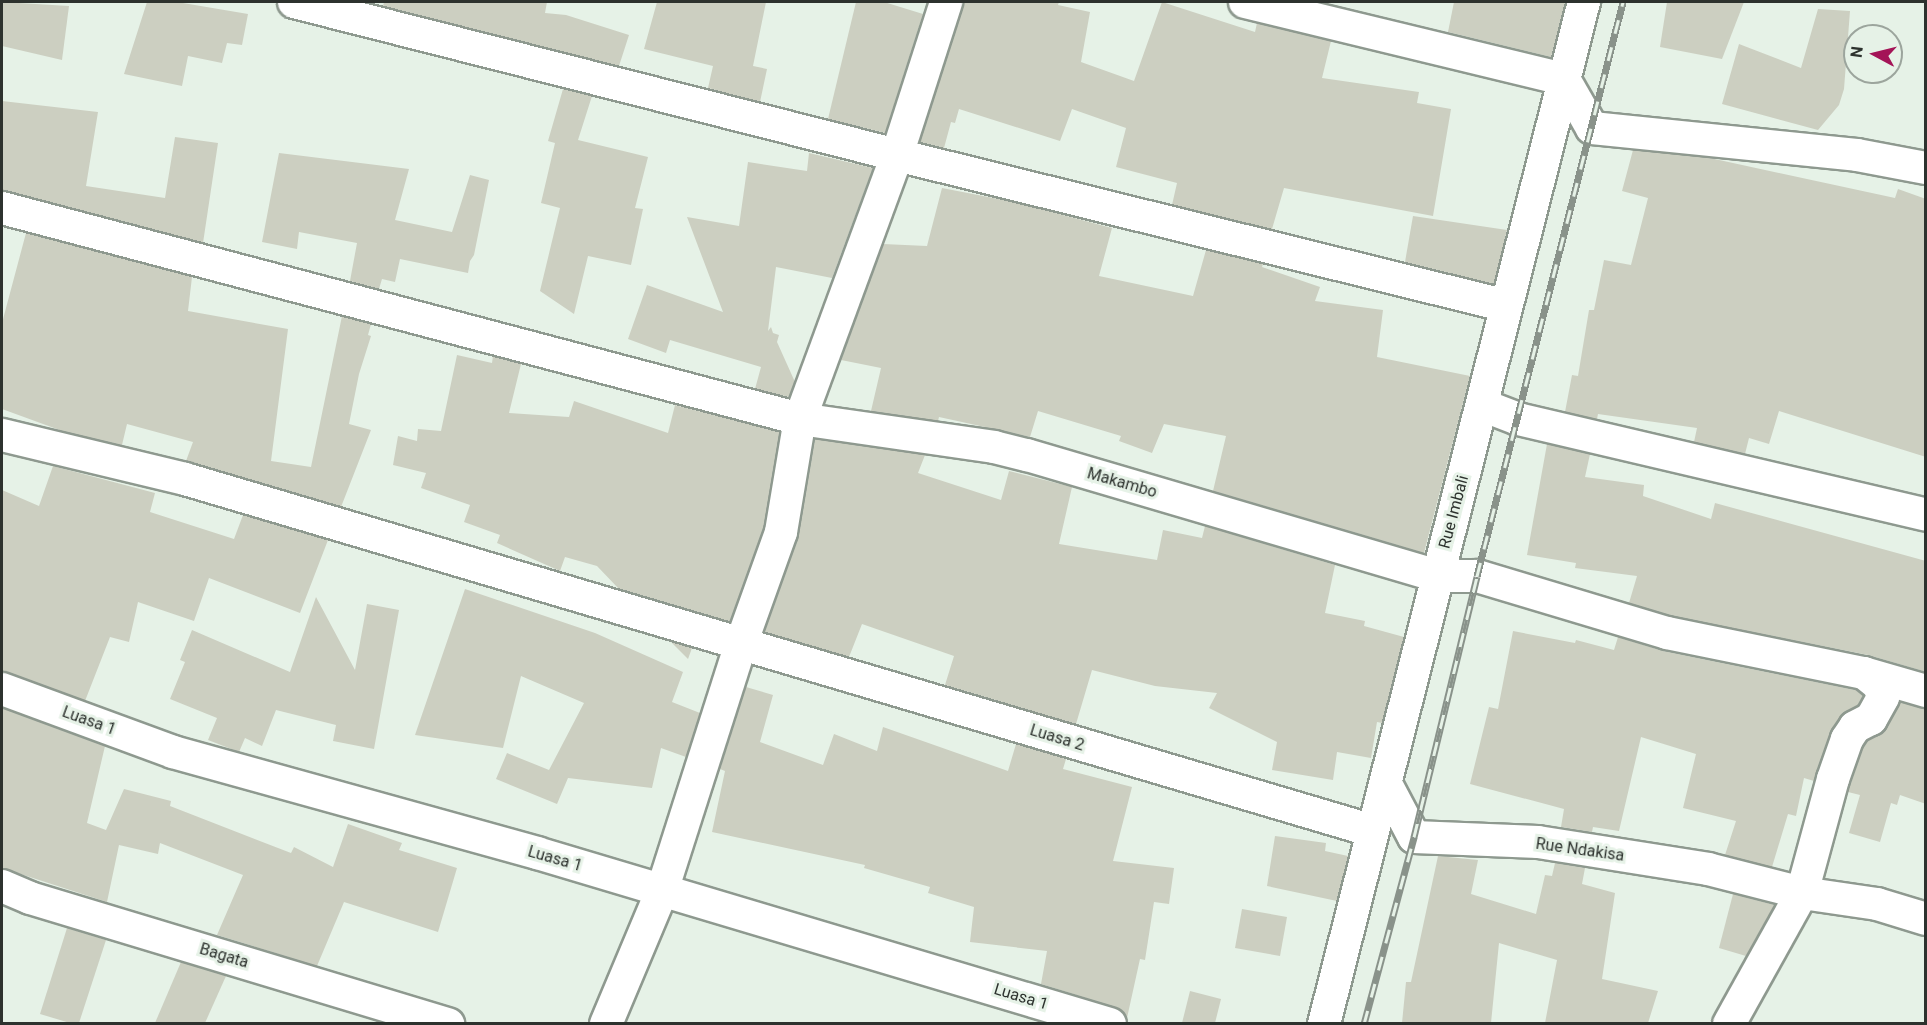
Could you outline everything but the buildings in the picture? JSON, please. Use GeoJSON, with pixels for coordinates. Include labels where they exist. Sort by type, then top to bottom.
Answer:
{"type":"FeatureCollection","features":[{"type":"Feature","properties":{"kind":"street"},"geometry":{"type":"LineString","coordinates":[[294,2],[897,155],[1507,306]]}},
{"type":"Feature","properties":{"kind":"street"},"geometry":{"type":"LineString","coordinates":[[606,1023],[662,891],[741,644],[782,532],[800,419],[897,155],[946,2]]}},
{"type":"Feature","properties":{"kind":"street"},"geometry":{"type":"LineString","coordinates":[[1245,2],[1564,79],[1592,128],[1857,155],[1926,168]]}},
{"type":"Feature","properties":{"kind":"street","name":"Rue Imbali"},"geometry":{"type":"LineString","coordinates":[[1329,1020],[1373,831],[1584,2]]}},
{"type":"Feature","properties":{"kind":"street","name":"Makambo"},"geometry":{"type":"LineString","coordinates":[[2,208],[800,419],[994,447],[1028,455],[1437,576],[1477,576],[1667,633],[1864,673],[1926,691]]}},
{"type":"Feature","properties":{"kind":"street"},"geometry":{"type":"LineString","coordinates":[[1482,405],[1518,419],[1926,515]]}},
{"type":"Feature","properties":{"kind":"street","name":"Luasa 2"},"geometry":{"type":"LineString","coordinates":[[2,435],[184,479],[1373,831]]}},
{"type":"Feature","properties":{"kind":"street"},"geometry":{"type":"LineString","coordinates":[[1729,1023],[1803,893],[1833,778],[1847,739],[1855,727],[1871,719],[1883,697],[1879,685],[1864,673]]}},
{"type":"Feature","properties":{"kind":"street","name":"Luasa 1"},"geometry":{"type":"LineString","coordinates":[[2,689],[173,752],[537,853],[1110,1023]]}},
{"type":"Feature","properties":{"kind":"street","name":"Rue Ndakisa"},"geometry":{"type":"LineString","coordinates":[[1386,784],[1414,837],[1538,842],[1708,869],[1803,893]]}},
{"type":"Feature","properties":{"kind":"street","name":"Bagata"},"geometry":{"type":"LineString","coordinates":[[2,886],[30,898],[448,1023]]}},
{"type":"Feature","properties":{"kind":"street"},"geometry":{"type":"LineString","coordinates":[[1803,893],[1877,904],[1926,919]]}},
{"type":"Feature","properties":{"kind":"railway"},"geometry":{"type":"LineString","coordinates":[[1364,1024],[1414,837],[1477,576],[1623,2]]}}]}
